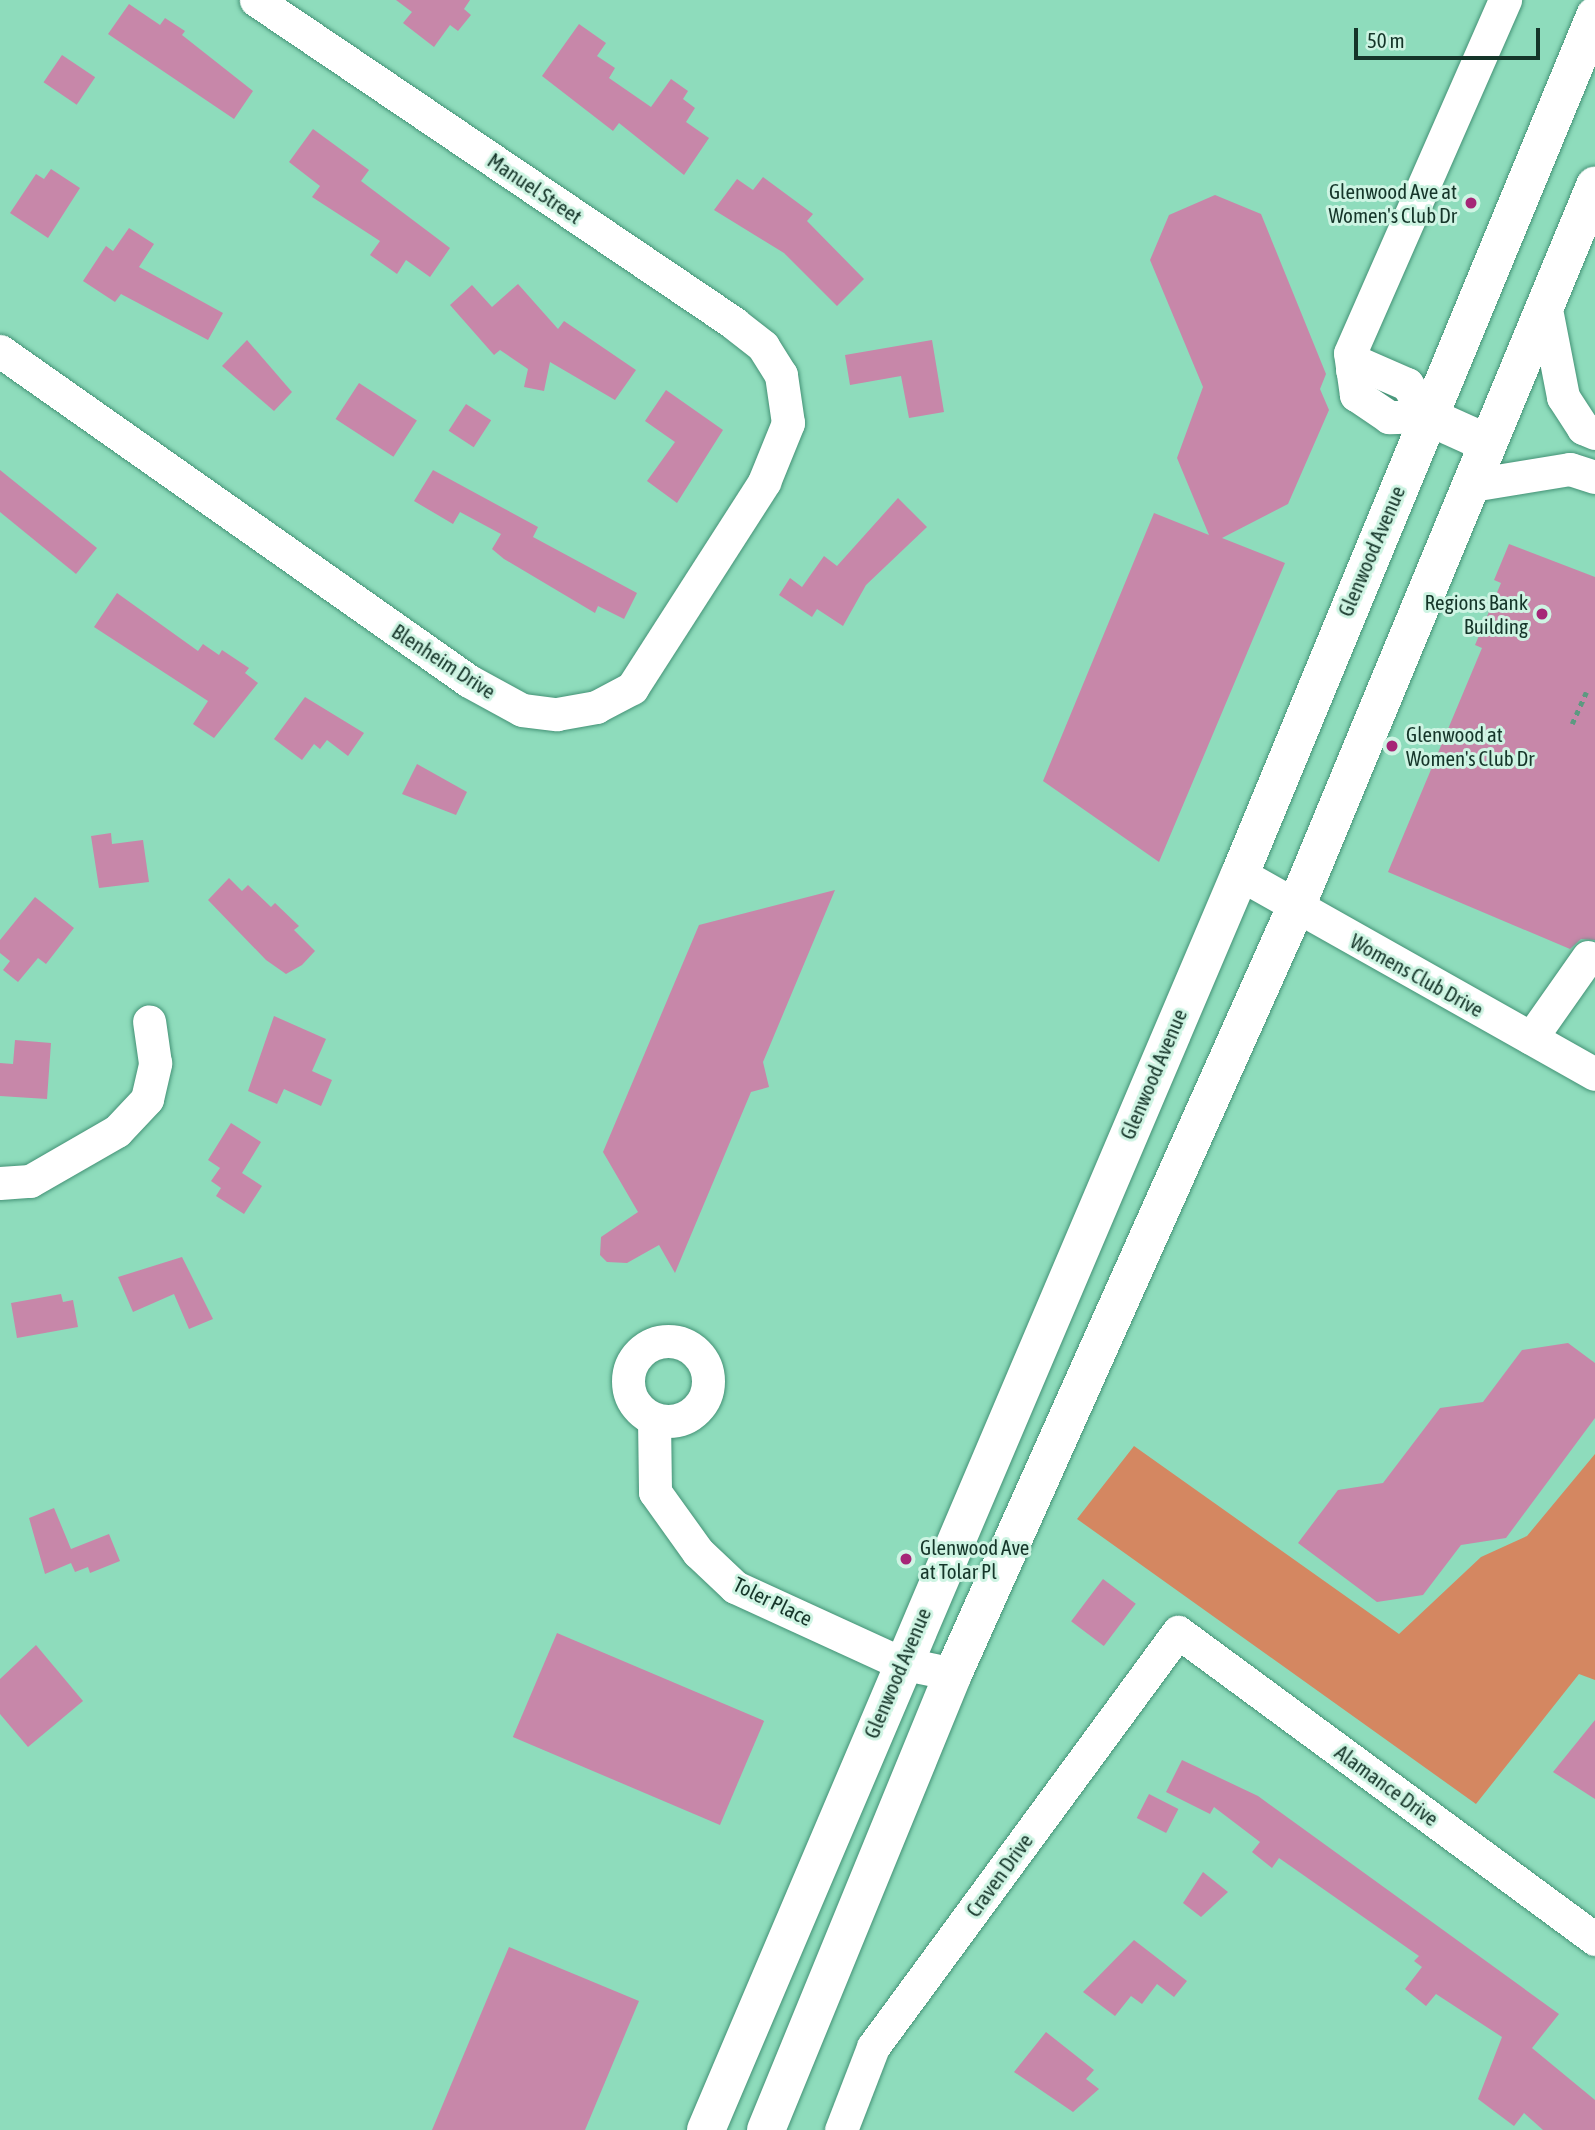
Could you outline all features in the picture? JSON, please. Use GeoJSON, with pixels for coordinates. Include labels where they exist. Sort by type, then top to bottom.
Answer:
{"type":"FeatureCollection","features":[{"type":"Feature","properties":{"kind":"main road","name":"Glenwood Avenue"},"geometry":{"type":"LineString","coordinates":[[706,2130],[901,1663],[1240,874],[1427,416],[1595,16]]}},
{"type":"Feature","properties":{"kind":"main road"},"geometry":{"type":"LineString","coordinates":[[766,2130],[953,1674],[1296,907],[1595,186]]}},
{"type":"Feature","properties":{"kind":"main road"},"geometry":{"type":"LineString","coordinates":[[1427,416],[1487,443]]}},
{"type":"Feature","properties":{"kind":"street","name":"Manuel Street"},"geometry":{"type":"LineString","coordinates":[[256,0],[293,10],[757,340],[782,375],[785,399]]}},
{"type":"Feature","properties":{"kind":"street"},"geometry":{"type":"LineString","coordinates":[[1427,416],[1407,384],[1363,365],[1352,370],[1356,335],[1505,0]]}},
{"type":"Feature","properties":{"kind":"street"},"geometry":{"type":"LineString","coordinates":[[1545,304],[1563,397],[1595,433]]}},
{"type":"Feature","properties":{"kind":"street","name":"Blenheim Drive"},"geometry":{"type":"LineString","coordinates":[[0,351],[469,681],[522,710],[558,714],[596,707],[632,688],[764,482],[788,423],[785,399]]}},
{"type":"Feature","properties":{"kind":"street"},"geometry":{"type":"LineString","coordinates":[[1472,485],[1570,469],[1595,478]]}},
{"type":"Feature","properties":{"kind":"street","name":"Womens Club Drive"},"geometry":{"type":"LineString","coordinates":[[1240,874],[1595,1074]]}},
{"type":"Feature","properties":{"kind":"street"},"geometry":{"type":"LineString","coordinates":[[1531,1038],[1588,957]]}},
{"type":"Feature","properties":{"kind":"street"},"geometry":{"type":"LineString","coordinates":[[0,1183],[30,1181],[81,1156],[132,1115],[147,1099],[155,1063],[149,1021]]}},
{"type":"Feature","properties":{"kind":"street","name":"Toler Place"},"geometry":{"type":"LineString","coordinates":[[654,1419],[655,1492],[698,1552],[735,1587],[901,1663],[953,1674]]}},
{"type":"Feature","properties":{"kind":"street","name":"Alamance Drive"},"geometry":{"type":"LineString","coordinates":[[1178,1632],[1595,1939]]}},
{"type":"Feature","properties":{"kind":"street","name":"Craven Drive"},"geometry":{"type":"LineString","coordinates":[[841,2130],[873,2047],[1178,1632]]}},
{"type":"Feature","properties":{"kind":"path"},"geometry":{"type":"LineString","coordinates":[[1572,724],[1586,692]]}},
{"type":"Feature","properties":{"kind":"shaded area"},"geometry":{"type":"Polygon","coordinates":[[[1134,1446],[1399,1634],[1481,1557],[1527,1536],[1595,1454],[1595,1680],[1579,1674],[1476,1804],[1077,1519],[1134,1446]]]}},
{"type":"Feature","properties":{"kind":"building"},"geometry":{"type":"Polygon","coordinates":[[[396,0],[470,0],[464,9],[471,15],[458,31],[450,25],[434,47],[403,23],[412,12],[396,0]]]}},
{"type":"Feature","properties":{"kind":"building"},"geometry":{"type":"Polygon","coordinates":[[[129,4],[160,25],[165,18],[185,31],[182,35],[253,91],[234,119],[108,34],[129,4]]]}},
{"type":"Feature","properties":{"kind":"building"},"geometry":{"type":"Polygon","coordinates":[[[579,24],[606,43],[597,56],[615,68],[609,78],[651,107],[671,79],[688,91],[683,99],[695,108],[686,122],[709,138],[684,175],[619,123],[613,131],[542,76],[579,24]]]}},
{"type":"Feature","properties":{"kind":"building"},"geometry":{"type":"Polygon","coordinates":[[[62,55],[95,77],[77,105],[44,82],[62,55]]]}},
{"type":"Feature","properties":{"kind":"building"},"geometry":{"type":"Polygon","coordinates":[[[313,129],[369,170],[361,181],[450,248],[430,277],[406,260],[397,274],[370,255],[380,241],[312,197],[320,186],[289,162],[313,129]]]}},
{"type":"Feature","properties":{"kind":"building"},"geometry":{"type":"Polygon","coordinates":[[[51,169],[80,188],[48,238],[10,213],[36,174],[44,179],[51,169]]]}},
{"type":"Feature","properties":{"kind":"building"},"geometry":{"type":"Polygon","coordinates":[[[763,177],[813,214],[807,221],[864,279],[837,306],[784,253],[714,210],[737,179],[753,190],[763,177]]]}},
{"type":"Feature","properties":{"kind":"building"},"geometry":{"type":"Polygon","coordinates":[[[1215,195],[1261,214],[1326,374],[1320,389],[1329,410],[1288,504],[1222,538],[1285,563],[1159,862],[1043,781],[1154,513],[1209,535],[1177,458],[1203,387],[1150,260],[1169,215],[1215,195]]]}},
{"type":"Feature","properties":{"kind":"building"},"geometry":{"type":"Polygon","coordinates":[[[129,228],[154,244],[139,267],[223,313],[208,340],[121,294],[115,302],[83,281],[106,246],[113,251],[129,228]]]}},
{"type":"Feature","properties":{"kind":"building"},"geometry":{"type":"Polygon","coordinates":[[[518,284],[558,329],[564,321],[636,370],[615,400],[550,362],[544,391],[524,387],[528,369],[500,350],[494,355],[450,305],[472,285],[492,307],[518,284]]]}},
{"type":"Feature","properties":{"kind":"building"},"geometry":{"type":"Polygon","coordinates":[[[247,340],[292,392],[274,411],[222,366],[247,340]]]}},
{"type":"Feature","properties":{"kind":"building"},"geometry":{"type":"Polygon","coordinates":[[[932,340],[944,412],[909,418],[901,376],[850,385],[845,355],[932,340]]]}},
{"type":"Feature","properties":{"kind":"building"},"geometry":{"type":"Polygon","coordinates":[[[359,383],[417,421],[393,457],[336,419],[359,383]]]}},
{"type":"Feature","properties":{"kind":"building"},"geometry":{"type":"Polygon","coordinates":[[[666,390],[723,430],[677,503],[647,481],[675,442],[645,421],[666,390]]]}},
{"type":"Feature","properties":{"kind":"building"},"geometry":{"type":"Polygon","coordinates":[[[466,404],[491,420],[474,447],[449,431],[466,404]]]}},
{"type":"Feature","properties":{"kind":"building"},"geometry":{"type":"Polygon","coordinates":[[[0,470],[97,548],[76,574],[0,512],[0,470]]]}},
{"type":"Feature","properties":{"kind":"building"},"geometry":{"type":"Polygon","coordinates":[[[433,470],[538,527],[533,537],[637,593],[624,619],[598,606],[595,613],[504,559],[492,549],[501,534],[460,512],[453,524],[414,501],[433,470]]]}},
{"type":"Feature","properties":{"kind":"building"},"geometry":{"type":"Polygon","coordinates":[[[898,498],[927,527],[866,585],[843,626],[817,609],[812,617],[779,595],[790,578],[802,587],[824,556],[837,566],[898,498]]]}},
{"type":"Feature","properties":{"kind":"building"},"geometry":{"type":"Polygon","coordinates":[[[1509,544],[1595,577],[1595,940],[1581,939],[1570,949],[1388,872],[1482,648],[1475,645],[1501,583],[1494,580],[1509,544]]]}},
{"type":"Feature","properties":{"kind":"building"},"geometry":{"type":"Polygon","coordinates":[[[117,593],[198,651],[203,644],[219,655],[222,650],[249,668],[245,673],[258,683],[214,738],[193,724],[208,701],[94,627],[117,593]]]}},
{"type":"Feature","properties":{"kind":"building"},"geometry":{"type":"Polygon","coordinates":[[[305,697],[364,733],[348,756],[327,740],[320,749],[314,744],[302,760],[274,739],[305,697]]]}},
{"type":"Feature","properties":{"kind":"building"},"geometry":{"type":"Polygon","coordinates":[[[417,764],[467,792],[456,815],[402,794],[417,764]]]}},
{"type":"Feature","properties":{"kind":"building"},"geometry":{"type":"Polygon","coordinates":[[[111,833],[112,844],[143,840],[149,882],[99,888],[91,836],[111,833]]]}},
{"type":"Feature","properties":{"kind":"building"},"geometry":{"type":"Polygon","coordinates":[[[229,878],[242,891],[248,885],[271,907],[275,903],[299,926],[294,930],[315,951],[302,965],[286,974],[266,960],[208,900],[229,878]]]}},
{"type":"Feature","properties":{"kind":"building"},"geometry":{"type":"Polygon","coordinates":[[[835,890],[763,1062],[769,1087],[751,1092],[675,1273],[659,1245],[627,1263],[607,1262],[600,1255],[601,1237],[638,1212],[603,1152],[699,925],[835,890]]]}},
{"type":"Feature","properties":{"kind":"building"},"geometry":{"type":"Polygon","coordinates":[[[35,897],[74,928],[46,964],[38,958],[18,982],[3,970],[10,961],[0,953],[0,940],[35,897]]]}},
{"type":"Feature","properties":{"kind":"building"},"geometry":{"type":"Polygon","coordinates":[[[274,1016],[326,1039],[312,1071],[332,1080],[321,1106],[284,1089],[277,1104],[248,1091],[274,1016]]]}},
{"type":"Feature","properties":{"kind":"building"},"geometry":{"type":"Polygon","coordinates":[[[15,1040],[51,1043],[47,1099],[0,1096],[0,1063],[13,1064],[15,1040]]]}},
{"type":"Feature","properties":{"kind":"building"},"geometry":{"type":"Polygon","coordinates":[[[231,1123],[261,1142],[242,1173],[262,1186],[244,1214],[216,1196],[221,1188],[211,1181],[220,1168],[208,1160],[231,1123]]]}},
{"type":"Feature","properties":{"kind":"building"},"geometry":{"type":"Polygon","coordinates":[[[182,1257],[213,1319],[189,1329],[174,1294],[133,1312],[118,1277],[182,1257]]]}},
{"type":"Feature","properties":{"kind":"building"},"geometry":{"type":"Polygon","coordinates":[[[61,1294],[63,1302],[73,1300],[78,1327],[17,1338],[11,1303],[61,1294]]]}},
{"type":"Feature","properties":{"kind":"building"},"geometry":{"type":"Polygon","coordinates":[[[1568,1343],[1595,1363],[1595,1418],[1506,1538],[1461,1545],[1423,1595],[1377,1602],[1298,1543],[1338,1490],[1383,1483],[1440,1408],[1483,1402],[1522,1350],[1568,1343]]]}},
{"type":"Feature","properties":{"kind":"building"},"geometry":{"type":"Polygon","coordinates":[[[54,1508],[71,1549],[109,1534],[120,1561],[90,1573],[88,1567],[75,1572],[71,1563],[45,1574],[29,1518],[54,1508]]]}},
{"type":"Feature","properties":{"kind":"building"},"geometry":{"type":"Polygon","coordinates":[[[1103,1579],[1136,1604],[1104,1646],[1071,1621],[1103,1579]]]}},
{"type":"Feature","properties":{"kind":"building"},"geometry":{"type":"Polygon","coordinates":[[[557,1633],[764,1721],[720,1825],[513,1737],[557,1633]]]}},
{"type":"Feature","properties":{"kind":"building"},"geometry":{"type":"Polygon","coordinates":[[[36,1645],[83,1701],[28,1747],[0,1714],[0,1679],[36,1645]]]}},
{"type":"Feature","properties":{"kind":"building"},"geometry":{"type":"Polygon","coordinates":[[[1595,1720],[1595,1799],[1553,1772],[1595,1720]]]}},
{"type":"Feature","properties":{"kind":"building"},"geometry":{"type":"Polygon","coordinates":[[[1182,1760],[1258,1796],[1559,2014],[1532,2048],[1595,2100],[1595,2130],[1543,2130],[1524,2113],[1514,2126],[1478,2099],[1502,2037],[1436,1994],[1426,2006],[1405,1989],[1422,1967],[1414,1961],[1419,1956],[1279,1858],[1272,1868],[1252,1852],[1260,1842],[1214,1807],[1210,1814],[1166,1792],[1182,1760]]]}},
{"type":"Feature","properties":{"kind":"building"},"geometry":{"type":"Polygon","coordinates":[[[1149,1794],[1178,1809],[1166,1833],[1137,1818],[1149,1794]]]}},
{"type":"Feature","properties":{"kind":"building"},"geometry":{"type":"Polygon","coordinates":[[[1203,1872],[1228,1892],[1201,1917],[1183,1903],[1203,1872]]]}},
{"type":"Feature","properties":{"kind":"building"},"geometry":{"type":"Polygon","coordinates":[[[1134,1940],[1187,1981],[1174,1997],[1157,1984],[1142,2004],[1131,1996],[1115,2016],[1083,1992],[1134,1940]]]}},
{"type":"Feature","properties":{"kind":"building"},"geometry":{"type":"Polygon","coordinates":[[[509,1947],[639,2001],[585,2130],[432,2130],[509,1947]]]}},
{"type":"Feature","properties":{"kind":"building"},"geometry":{"type":"Polygon","coordinates":[[[1046,2032],[1094,2070],[1086,2079],[1099,2089],[1073,2112],[1014,2072],[1046,2032]]]}},
{"type":"Feature","properties":{"kind":"place","name":"Glenwood Ave at Women's Club Dr"},"geometry":{"type":"Point","coordinates":[1471,203]}},
{"type":"Feature","properties":{"kind":"place","name":"Regions Bank Building"},"geometry":{"type":"Point","coordinates":[1542,614]}},
{"type":"Feature","properties":{"kind":"place","name":"Glenwood at Women's Club Dr"},"geometry":{"type":"Point","coordinates":[1392,746]}},
{"type":"Feature","properties":{"kind":"place","name":"Glenwood Ave at Tolar Pl"},"geometry":{"type":"Point","coordinates":[906,1559]}}]}
